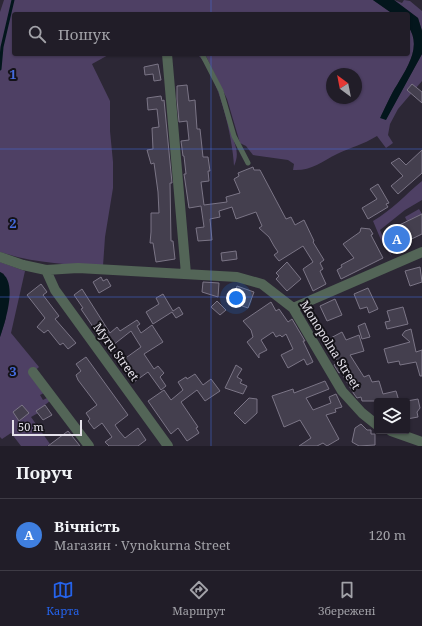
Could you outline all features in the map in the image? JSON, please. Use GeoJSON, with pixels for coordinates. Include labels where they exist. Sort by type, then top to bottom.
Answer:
{"type":"FeatureCollection","features":[{"type":"Feature","properties":{"kind":"street"},"geometry":{"type":"LineString","coordinates":[[167,56],[186,274]]}},
{"type":"Feature","properties":{"kind":"street"},"geometry":{"type":"LineString","coordinates":[[293,308],[422,252]]}},
{"type":"Feature","properties":{"kind":"street","name":"Monopolna Street"},"geometry":{"type":"LineString","coordinates":[[0,257],[23,265],[46,270],[78,268],[186,274],[244,278],[262,284],[293,308],[342,391],[355,407],[374,422]]}},
{"type":"Feature","properties":{"kind":"street","name":"Myru Street"},"geometry":{"type":"LineString","coordinates":[[46,270],[55,290],[168,446]]}},
{"type":"Feature","properties":{"kind":"street"},"geometry":{"type":"LineString","coordinates":[[32,372],[89,446]]}},
{"type":"Feature","properties":{"kind":"street"},"geometry":{"type":"LineString","coordinates":[[399,434],[422,442]]}},
{"type":"Feature","properties":{"kind":"lane"},"geometry":{"type":"LineString","coordinates":[[203,56],[223,96],[234,136],[248,163]]}},
{"type":"Feature","properties":{"kind":"shaded area"},"geometry":{"type":"Polygon","coordinates":[[[4,0],[373,0],[390,12],[12,12],[12,56],[106,56],[92,64],[110,101],[113,188],[105,237],[103,266],[90,266],[25,259],[0,252],[0,12],[4,0]]]}},
{"type":"Feature","properties":{"kind":"shaded area"},"geometry":{"type":"Polygon","coordinates":[[[373,0],[394,0],[410,12],[390,12],[373,0]]]}},
{"type":"Feature","properties":{"kind":"shaded area"},"geometry":{"type":"Polygon","coordinates":[[[394,0],[402,3],[404,0],[410,1],[422,11],[422,31],[418,18],[394,0]]]}},
{"type":"Feature","properties":{"kind":"shaded area"},"geometry":{"type":"Polygon","coordinates":[[[410,12],[418,18],[422,31],[422,54],[386,120],[380,118],[412,56],[414,41],[410,30],[410,12]]]}},
{"type":"Feature","properties":{"kind":"shaded area"},"geometry":{"type":"Polygon","coordinates":[[[410,30],[414,41],[412,56],[381,116],[386,119],[422,54],[422,81],[398,109],[390,124],[388,135],[393,143],[386,148],[377,136],[321,163],[305,169],[293,170],[294,164],[288,160],[253,155],[246,146],[240,143],[227,99],[206,56],[410,56],[410,30]]]}},
{"type":"Feature","properties":{"kind":"shaded area"},"geometry":{"type":"Polygon","coordinates":[[[212,76],[219,92],[223,102],[236,146],[237,157],[234,166],[231,139],[218,90],[212,76]]]}},
{"type":"Feature","properties":{"kind":"shaded area"},"geometry":{"type":"Polygon","coordinates":[[[422,181],[422,200],[405,210],[380,230],[392,257],[381,240],[373,221],[380,217],[422,181]]]}},
{"type":"Feature","properties":{"kind":"shaded area"},"geometry":{"type":"Polygon","coordinates":[[[419,209],[422,214],[407,221],[405,217],[419,209]]]}},
{"type":"Feature","properties":{"kind":"shaded area"},"geometry":{"type":"Polygon","coordinates":[[[0,262],[25,271],[11,333],[39,367],[30,375],[44,393],[40,395],[43,400],[47,398],[50,401],[37,411],[38,413],[31,417],[50,444],[47,446],[21,446],[11,433],[2,439],[0,437],[0,337],[6,318],[4,274],[0,272],[0,262]]]}},
{"type":"Feature","properties":{"kind":"shaded area"},"geometry":{"type":"Polygon","coordinates":[[[0,272],[6,277],[9,284],[10,293],[5,322],[0,337],[0,272]]]}},
{"type":"Feature","properties":{"kind":"building"},"geometry":{"type":"Polygon","coordinates":[[[158,64],[161,80],[154,81],[153,74],[145,75],[144,67],[158,64]]]}},
{"type":"Feature","properties":{"kind":"building"},"geometry":{"type":"Polygon","coordinates":[[[412,84],[422,92],[422,103],[407,90],[412,84]]]}},
{"type":"Feature","properties":{"kind":"building"},"geometry":{"type":"Polygon","coordinates":[[[187,85],[189,101],[195,100],[197,129],[200,129],[203,157],[208,157],[210,171],[208,171],[209,181],[201,182],[204,205],[227,202],[226,197],[240,193],[234,179],[239,176],[238,173],[253,167],[254,170],[260,170],[286,219],[291,217],[295,225],[304,220],[314,241],[313,242],[324,260],[320,263],[323,269],[320,271],[326,284],[313,291],[303,269],[313,262],[303,246],[279,261],[274,255],[278,252],[269,237],[259,228],[262,226],[256,212],[236,219],[232,207],[219,211],[220,217],[210,219],[212,240],[198,241],[196,228],[204,227],[201,206],[189,208],[184,174],[186,174],[184,156],[181,141],[189,140],[187,121],[179,122],[177,99],[177,86],[187,85]]]}},
{"type":"Feature","properties":{"kind":"building"},"geometry":{"type":"Polygon","coordinates":[[[161,96],[162,101],[164,100],[172,183],[170,183],[171,241],[173,241],[175,259],[156,262],[153,243],[150,243],[151,213],[159,213],[158,192],[154,163],[151,164],[147,150],[153,149],[152,128],[159,127],[157,109],[148,110],[147,98],[161,96]]]}},
{"type":"Feature","properties":{"kind":"building"},"geometry":{"type":"Polygon","coordinates":[[[422,150],[422,173],[398,194],[391,186],[403,176],[391,163],[399,158],[406,165],[422,150]]]}},
{"type":"Feature","properties":{"kind":"building"},"geometry":{"type":"Polygon","coordinates":[[[378,184],[389,203],[386,204],[388,207],[368,219],[362,208],[377,199],[370,189],[378,184]]]}},
{"type":"Feature","properties":{"kind":"building"},"geometry":{"type":"Polygon","coordinates":[[[422,214],[422,234],[397,246],[389,230],[422,214]]]}},
{"type":"Feature","properties":{"kind":"building"},"geometry":{"type":"Polygon","coordinates":[[[361,228],[370,229],[373,234],[371,235],[383,258],[341,279],[337,270],[342,267],[341,265],[354,258],[343,244],[360,232],[361,228]]]}},
{"type":"Feature","properties":{"kind":"building"},"geometry":{"type":"Polygon","coordinates":[[[236,251],[237,259],[222,261],[221,253],[236,251]]]}},
{"type":"Feature","properties":{"kind":"building"},"geometry":{"type":"Polygon","coordinates":[[[287,262],[301,279],[287,291],[276,279],[279,276],[276,273],[287,262]]]}},
{"type":"Feature","properties":{"kind":"building"},"geometry":{"type":"Polygon","coordinates":[[[420,267],[422,282],[410,286],[405,271],[420,267]]]}},
{"type":"Feature","properties":{"kind":"building"},"geometry":{"type":"Polygon","coordinates":[[[101,277],[103,281],[107,279],[111,286],[99,293],[93,282],[101,277]]]}},
{"type":"Feature","properties":{"kind":"building"},"geometry":{"type":"Polygon","coordinates":[[[203,282],[219,283],[218,297],[202,292],[203,282]]]}},
{"type":"Feature","properties":{"kind":"building"},"geometry":{"type":"Polygon","coordinates":[[[41,284],[47,292],[43,295],[59,316],[55,319],[76,343],[68,349],[63,343],[60,345],[48,330],[44,333],[37,327],[45,318],[27,295],[41,284]]]}},
{"type":"Feature","properties":{"kind":"building"},"geometry":{"type":"Polygon","coordinates":[[[237,286],[254,292],[248,308],[231,302],[237,286]]]}},
{"type":"Feature","properties":{"kind":"building"},"geometry":{"type":"Polygon","coordinates":[[[368,288],[378,309],[369,313],[367,307],[360,309],[354,294],[368,288]]]}},
{"type":"Feature","properties":{"kind":"building"},"geometry":{"type":"Polygon","coordinates":[[[82,289],[110,333],[117,327],[120,331],[137,320],[140,324],[137,326],[141,333],[152,325],[163,342],[144,354],[154,369],[158,366],[164,373],[160,377],[166,386],[161,390],[148,372],[134,382],[120,362],[141,347],[131,331],[108,349],[81,309],[83,308],[74,295],[82,289]]]}},
{"type":"Feature","properties":{"kind":"building"},"geometry":{"type":"Polygon","coordinates":[[[163,294],[173,311],[179,307],[183,314],[176,318],[172,312],[153,324],[146,312],[159,304],[156,298],[163,294]]]}},
{"type":"Feature","properties":{"kind":"building"},"geometry":{"type":"Polygon","coordinates":[[[335,299],[342,315],[327,321],[320,306],[335,299]]]}},
{"type":"Feature","properties":{"kind":"building"},"geometry":{"type":"Polygon","coordinates":[[[217,301],[226,310],[220,315],[211,307],[217,301]]]}},
{"type":"Feature","properties":{"kind":"building"},"geometry":{"type":"Polygon","coordinates":[[[271,302],[276,311],[279,309],[288,322],[292,319],[305,341],[303,341],[313,362],[307,365],[304,359],[288,368],[281,355],[293,349],[286,334],[282,337],[280,335],[276,337],[273,332],[261,340],[267,350],[259,354],[259,358],[247,342],[253,337],[251,330],[243,321],[271,302]]]}},
{"type":"Feature","properties":{"kind":"building"},"geometry":{"type":"Polygon","coordinates":[[[403,307],[408,324],[387,329],[385,322],[390,321],[387,311],[403,307]]]}},
{"type":"Feature","properties":{"kind":"building"},"geometry":{"type":"Polygon","coordinates":[[[365,323],[370,337],[362,339],[358,326],[365,323]]]}},
{"type":"Feature","properties":{"kind":"building"},"geometry":{"type":"Polygon","coordinates":[[[411,329],[416,352],[422,350],[422,376],[420,376],[416,362],[400,365],[399,361],[388,363],[384,349],[410,342],[402,335],[405,331],[411,329]]]}},
{"type":"Feature","properties":{"kind":"building"},"geometry":{"type":"Polygon","coordinates":[[[342,332],[346,340],[359,335],[364,351],[350,355],[364,377],[369,375],[372,382],[379,381],[383,394],[396,391],[398,398],[374,398],[374,401],[362,401],[361,397],[357,398],[341,372],[339,373],[334,365],[338,362],[327,340],[342,332]]]}},
{"type":"Feature","properties":{"kind":"building"},"geometry":{"type":"Polygon","coordinates":[[[86,357],[128,415],[115,425],[119,431],[125,438],[138,428],[146,440],[138,446],[109,446],[105,442],[112,437],[102,423],[94,429],[88,421],[90,419],[86,413],[97,405],[78,380],[76,375],[81,371],[76,364],[86,357]]]}},
{"type":"Feature","properties":{"kind":"building"},"geometry":{"type":"Polygon","coordinates":[[[236,365],[242,369],[237,377],[242,380],[240,383],[247,386],[243,394],[225,388],[236,365]]]}},
{"type":"Feature","properties":{"kind":"building"},"geometry":{"type":"Polygon","coordinates":[[[195,374],[203,385],[211,379],[220,391],[205,401],[197,390],[181,402],[198,427],[196,428],[199,433],[187,441],[178,428],[171,434],[148,401],[164,390],[171,400],[183,390],[178,382],[195,374]]]}},
{"type":"Feature","properties":{"kind":"building"},"geometry":{"type":"Polygon","coordinates":[[[325,381],[329,389],[306,398],[313,410],[331,403],[329,397],[336,394],[342,407],[335,409],[336,412],[326,415],[339,439],[327,446],[323,443],[317,446],[299,446],[311,438],[300,420],[284,427],[272,396],[293,389],[294,393],[325,381]]]}},
{"type":"Feature","properties":{"kind":"building"},"geometry":{"type":"Polygon","coordinates":[[[249,398],[257,399],[257,413],[245,424],[234,413],[249,398]]]}},
{"type":"Feature","properties":{"kind":"building"},"geometry":{"type":"Polygon","coordinates":[[[418,399],[420,408],[417,412],[418,417],[410,418],[410,400],[418,399]]]}},
{"type":"Feature","properties":{"kind":"building"},"geometry":{"type":"Polygon","coordinates":[[[22,405],[29,413],[19,421],[13,412],[22,405]]]}},
{"type":"Feature","properties":{"kind":"building"},"geometry":{"type":"Polygon","coordinates":[[[45,405],[52,415],[43,420],[36,411],[45,405]]]}},
{"type":"Feature","properties":{"kind":"building"},"geometry":{"type":"Polygon","coordinates":[[[361,424],[367,430],[371,430],[371,434],[375,434],[375,445],[359,446],[352,442],[355,428],[361,424]]]}},
{"type":"Feature","properties":{"kind":"building"},"geometry":{"type":"Polygon","coordinates":[[[68,431],[80,446],[48,446],[68,431]]]}},
{"type":"Feature","properties":{"kind":"waterway"},"geometry":{"type":"LineString","coordinates":[[0,69],[2,47],[13,0]]}},
{"type":"Feature","properties":{"kind":"place","name":"Вічність"},"geometry":{"type":"Point","coordinates":[397,239]}}]}
